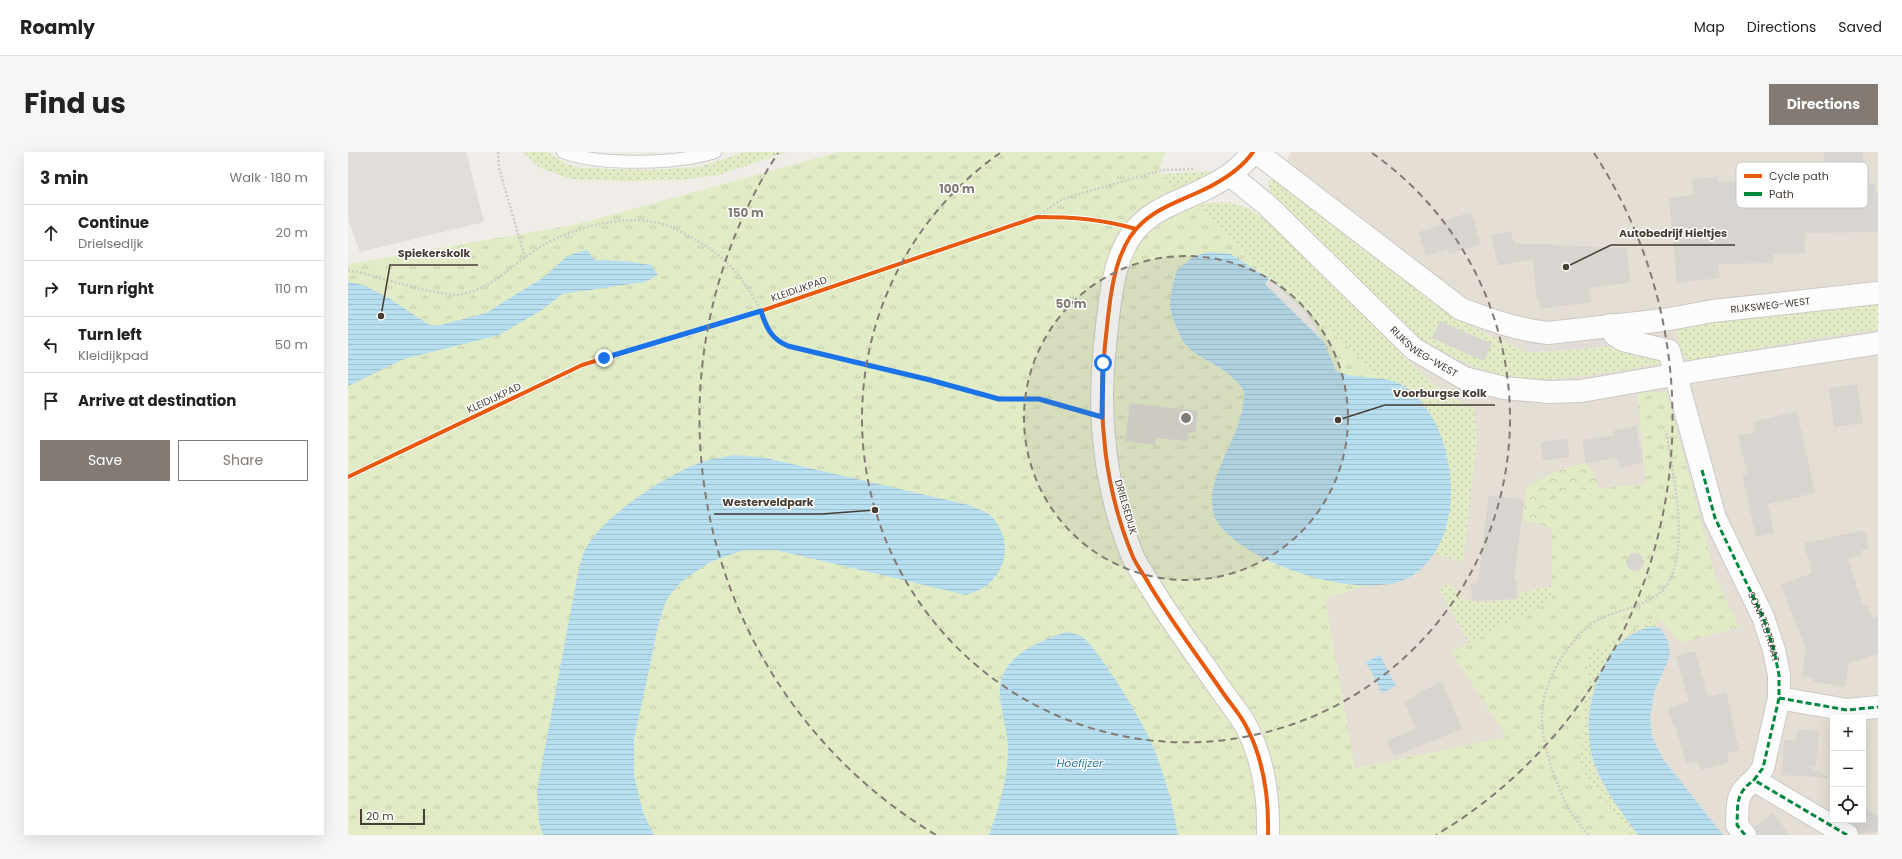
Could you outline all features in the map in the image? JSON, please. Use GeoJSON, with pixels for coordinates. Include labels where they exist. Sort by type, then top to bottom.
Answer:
{"type":"FeatureCollection","features":[{"type":"Feature","properties":{"kind":"street","name":"DRIELSEDIJK"},"geometry":{"type":"LineString","coordinates":[[1255,152],[1230,175],[1203,190],[1157,210],[1136,229],[1122,250],[1116,268],[1107,323],[1103,363],[1102,417],[1106,464],[1117,510],[1134,558],[1161,605],[1246,726],[1258,754],[1265,783],[1269,812],[1268,835]]}},
{"type":"Feature","properties":{"kind":"street","name":"RIJKSWEG-WEST"},"geometry":{"type":"LineString","coordinates":[[1255,152],[1461,309],[1499,323],[1532,332],[1548,333],[1664,320],[1713,311],[1878,293]]}},
{"type":"Feature","properties":{"kind":"street","name":"RIJKSWEG-WEST"},"geometry":{"type":"LineString","coordinates":[[1230,175],[1267,205],[1414,350],[1464,378],[1504,388],[1549,392],[1581,391],[1676,374],[1878,343]]}},
{"type":"Feature","properties":{"kind":"street"},"geometry":{"type":"LineString","coordinates":[[1664,320],[1676,374]]}},
{"type":"Feature","properties":{"kind":"street"},"geometry":{"type":"LineString","coordinates":[[1610,325],[1615,335],[1623,340],[1670,352]]}},
{"type":"Feature","properties":{"kind":"street","name":"SONATESTRAAT"},"geometry":{"type":"LineString","coordinates":[[1676,374],[1715,518],[1763,617],[1774,650],[1779,675],[1779,698],[1763,768],[1754,780],[1743,788],[1738,801],[1737,825],[1746,835]]}},
{"type":"Feature","properties":{"kind":"street"},"geometry":{"type":"LineString","coordinates":[[1779,698],[1847,710],[1878,707]]}},
{"type":"Feature","properties":{"kind":"street"},"geometry":{"type":"LineString","coordinates":[[1754,780],[1847,835]]}},
{"type":"Feature","properties":{"kind":"lane"},"geometry":{"type":"LineString","coordinates":[[564,152],[588,159],[616,161],[684,159],[715,152]]}},
{"type":"Feature","properties":{"kind":"path"},"geometry":{"type":"LineString","coordinates":[[498,152],[499,168],[525,258]]}},
{"type":"Feature","properties":{"kind":"path"},"geometry":{"type":"LineString","coordinates":[[1030,220],[1037,217],[1062,199],[1162,170],[1216,169],[1230,175]]}},
{"type":"Feature","properties":{"kind":"path"},"geometry":{"type":"LineString","coordinates":[[1037,217],[1044,217]]}},
{"type":"Feature","properties":{"kind":"path"},"geometry":{"type":"LineString","coordinates":[[348,270],[373,275],[410,287],[456,295],[478,290],[502,276],[540,247],[582,227],[618,221],[653,222],[670,227],[693,239],[718,255],[738,275],[761,311],[766,328],[778,342],[788,346],[930,380],[999,399],[1039,399],[1102,417]]}},
{"type":"Feature","properties":{"kind":"path"},"geometry":{"type":"LineString","coordinates":[[1588,835],[1571,811],[1554,775],[1542,718],[1544,699],[1550,679],[1559,662],[1580,633],[1598,620],[1658,595],[1667,586],[1675,566],[1678,534],[1678,503],[1666,430]]}},
{"type":"Feature","properties":{"kind":"shaded area"},"geometry":{"type":"Polygon","coordinates":[[[348,152],[466,152],[484,222],[360,252],[348,220],[348,152]]]}},
{"type":"Feature","properties":{"kind":"shaded area"},"geometry":{"type":"Polygon","coordinates":[[[1291,152],[1878,152],[1878,835],[1703,835],[1347,779],[1305,589],[1394,527],[1406,356],[1259,223],[1291,152]]]}},
{"type":"Feature","properties":{"kind":"shaded area"},"geometry":{"type":"Polygon","coordinates":[[[1604,332],[1605,347],[1526,352],[1526,337],[1604,332]]]}},
{"type":"Feature","properties":{"kind":"green space"},"geometry":{"type":"Polygon","coordinates":[[[523,152],[548,152],[567,164],[582,168],[646,170],[699,167],[745,152],[786,152],[719,175],[682,180],[625,181],[571,179],[540,168],[523,152]]]}},
{"type":"Feature","properties":{"kind":"green space"},"geometry":{"type":"Polygon","coordinates":[[[839,152],[1165,152],[1158,172],[1409,404],[1397,576],[1325,599],[1355,768],[1507,737],[1451,652],[1552,600],[1552,492],[1646,484],[1637,393],[1667,392],[1716,578],[1739,627],[1681,643],[1657,617],[1589,653],[1580,766],[1630,835],[348,835],[348,264],[578,224],[839,152]]]}},
{"type":"Feature","properties":{"kind":"green space"},"geometry":{"type":"Polygon","coordinates":[[[1217,171],[1164,198],[1129,181],[1165,174],[1217,171]]]}},
{"type":"Feature","properties":{"kind":"green space"},"geometry":{"type":"Polygon","coordinates":[[[1273,178],[1468,325],[1526,352],[1560,351],[1618,345],[1651,351],[1664,363],[1585,376],[1545,379],[1506,376],[1492,373],[1465,363],[1438,349],[1402,325],[1271,194],[1268,182],[1273,178]]]}},
{"type":"Feature","properties":{"kind":"green space"},"geometry":{"type":"Polygon","coordinates":[[[1229,202],[1249,208],[1267,221],[1427,379],[1455,399],[1474,408],[1477,440],[1463,562],[1435,554],[1445,529],[1365,377],[1181,209],[1204,203],[1229,202]]]}},
{"type":"Feature","properties":{"kind":"green space"},"geometry":{"type":"Polygon","coordinates":[[[1878,300],[1878,329],[1811,339],[1689,361],[1679,352],[1677,331],[1683,325],[1878,300]]]}},
{"type":"Feature","properties":{"kind":"green space"},"geometry":{"type":"Polygon","coordinates":[[[1583,463],[1589,467],[1596,478],[1601,514],[1556,540],[1550,528],[1534,522],[1523,521],[1526,487],[1552,473],[1583,463]]]}},
{"type":"Feature","properties":{"kind":"green space"},"geometry":{"type":"Polygon","coordinates":[[[1568,583],[1488,677],[1439,589],[1449,584],[1455,588],[1464,599],[1476,602],[1490,602],[1517,599],[1522,592],[1568,583]]]}},
{"type":"Feature","properties":{"kind":"green space"},"geometry":{"type":"Polygon","coordinates":[[[1658,617],[1657,628],[1652,627],[1641,629],[1625,638],[1617,646],[1590,704],[1588,718],[1592,755],[1601,781],[1638,835],[1591,835],[1561,663],[1658,617]]]}},
{"type":"Feature","properties":{"kind":"water"},"geometry":{"type":"Polygon","coordinates":[[[587,250],[595,260],[625,261],[651,265],[658,275],[645,282],[562,294],[542,310],[499,335],[404,359],[348,386],[348,282],[363,285],[387,297],[428,324],[437,326],[486,313],[544,277],[565,258],[575,253],[587,250]]]}},
{"type":"Feature","properties":{"kind":"water"},"geometry":{"type":"Polygon","coordinates":[[[1208,252],[1231,254],[1274,282],[1307,313],[1324,342],[1336,371],[1354,376],[1382,379],[1400,384],[1408,389],[1425,406],[1438,429],[1446,454],[1451,481],[1450,507],[1444,533],[1433,555],[1416,573],[1402,581],[1384,585],[1345,584],[1325,580],[1289,569],[1258,555],[1232,538],[1219,524],[1215,517],[1212,504],[1213,490],[1217,475],[1240,418],[1244,392],[1238,383],[1226,372],[1186,345],[1176,325],[1170,305],[1171,292],[1177,270],[1193,257],[1208,252]]]}},
{"type":"Feature","properties":{"kind":"water"},"geometry":{"type":"Polygon","coordinates":[[[735,455],[766,458],[969,505],[989,514],[998,525],[1005,544],[1005,554],[1002,564],[992,581],[983,588],[966,595],[776,550],[744,550],[710,562],[682,581],[667,598],[659,622],[634,740],[634,776],[643,812],[654,835],[543,835],[539,822],[537,790],[578,573],[584,552],[592,539],[604,525],[637,498],[655,486],[673,475],[705,461],[735,455]]]}},
{"type":"Feature","properties":{"kind":"water"},"geometry":{"type":"Polygon","coordinates":[[[1650,626],[1660,628],[1668,641],[1670,655],[1654,693],[1650,719],[1652,737],[1663,759],[1723,835],[1638,835],[1609,793],[1595,765],[1589,736],[1589,719],[1596,685],[1601,670],[1609,656],[1621,642],[1633,634],[1650,626]]]}},
{"type":"Feature","properties":{"kind":"water","name":"Hoefijzer"},"geometry":{"type":"Polygon","coordinates":[[[1066,632],[1081,636],[1098,654],[1139,718],[1151,742],[1164,776],[1174,811],[1178,835],[989,835],[1002,793],[1008,760],[1008,741],[1000,696],[1002,676],[1015,658],[1024,651],[1045,640],[1066,632]]]}},
{"type":"Feature","properties":{"kind":"water"},"geometry":{"type":"Polygon","coordinates":[[[1380,655],[1396,686],[1382,693],[1366,662],[1380,655]]]}},
{"type":"Feature","properties":{"kind":"pier"},"geometry":{"type":"Polygon","coordinates":[[[1269,278],[1307,313],[1324,342],[1265,284],[1269,278]]]}},
{"type":"Feature","properties":{"kind":"building"},"geometry":{"type":"Polygon","coordinates":[[[1823,152],[1863,152],[1863,162],[1826,162],[1823,152]]]}},
{"type":"Feature","properties":{"kind":"building"},"geometry":{"type":"Polygon","coordinates":[[[1719,176],[1719,182],[1736,181],[1736,208],[1868,208],[1868,183],[1875,183],[1875,193],[1878,193],[1878,232],[1805,233],[1805,253],[1773,254],[1773,263],[1718,264],[1720,278],[1677,283],[1669,198],[1694,194],[1692,180],[1719,176]]]}},
{"type":"Feature","properties":{"kind":"building"},"geometry":{"type":"Polygon","coordinates":[[[1471,212],[1481,244],[1449,254],[1448,249],[1426,256],[1419,232],[1441,225],[1440,222],[1471,212]]]}},
{"type":"Feature","properties":{"kind":"building"},"geometry":{"type":"Polygon","coordinates":[[[1511,231],[1514,243],[1626,248],[1631,282],[1589,288],[1591,302],[1541,309],[1536,295],[1533,259],[1498,266],[1491,235],[1511,231]]]}},
{"type":"Feature","properties":{"kind":"building"},"geometry":{"type":"Polygon","coordinates":[[[1440,321],[1492,343],[1484,361],[1432,338],[1440,321]]]}},
{"type":"Feature","properties":{"kind":"building"},"geometry":{"type":"Polygon","coordinates":[[[1857,384],[1863,423],[1834,427],[1829,388],[1857,384]]]}},
{"type":"Feature","properties":{"kind":"building"},"geometry":{"type":"Polygon","coordinates":[[[1130,403],[1198,411],[1195,433],[1189,432],[1188,441],[1156,438],[1155,445],[1125,441],[1130,403]]]}},
{"type":"Feature","properties":{"kind":"building"},"geometry":{"type":"Polygon","coordinates":[[[1797,411],[1815,493],[1768,504],[1774,533],[1756,537],[1742,475],[1747,473],[1738,436],[1755,432],[1753,422],[1797,411]]]}},
{"type":"Feature","properties":{"kind":"building"},"geometry":{"type":"Polygon","coordinates":[[[1636,426],[1643,462],[1620,468],[1617,458],[1586,463],[1582,440],[1615,435],[1614,430],[1636,426]]]}},
{"type":"Feature","properties":{"kind":"building"},"geometry":{"type":"Polygon","coordinates":[[[1567,438],[1570,457],[1543,461],[1541,442],[1567,438]]]}},
{"type":"Feature","properties":{"kind":"building"},"geometry":{"type":"Polygon","coordinates":[[[1489,495],[1524,500],[1514,581],[1517,581],[1517,599],[1472,601],[1471,584],[1478,583],[1489,495]]]}},
{"type":"Feature","properties":{"kind":"building"},"geometry":{"type":"Polygon","coordinates":[[[1865,530],[1869,549],[1861,551],[1862,555],[1848,558],[1863,606],[1868,605],[1872,618],[1878,616],[1878,654],[1849,663],[1845,687],[1813,682],[1813,678],[1802,676],[1806,649],[1781,585],[1812,573],[1804,543],[1865,530]]]}},
{"type":"Feature","properties":{"kind":"building"},"geometry":{"type":"Polygon","coordinates":[[[1631,553],[1639,553],[1644,558],[1642,569],[1639,571],[1631,571],[1626,566],[1626,558],[1631,553]]]}},
{"type":"Feature","properties":{"kind":"building"},"geometry":{"type":"Polygon","coordinates":[[[1695,651],[1708,697],[1726,692],[1739,750],[1727,753],[1729,762],[1701,770],[1698,761],[1686,764],[1676,727],[1674,728],[1668,708],[1689,702],[1676,656],[1695,651]]]}},
{"type":"Feature","properties":{"kind":"building"},"geometry":{"type":"Polygon","coordinates":[[[1442,682],[1462,729],[1394,756],[1387,741],[1416,728],[1404,702],[1417,696],[1416,694],[1442,682]]]}},
{"type":"Feature","properties":{"kind":"building"},"geometry":{"type":"Polygon","coordinates":[[[1797,729],[1819,731],[1816,767],[1810,767],[1830,778],[1782,775],[1784,740],[1796,741],[1797,729]]]}},
{"type":"Feature","properties":{"kind":"building"},"geometry":{"type":"Polygon","coordinates":[[[1866,810],[1878,816],[1878,832],[1859,833],[1852,823],[1866,823],[1866,810]]]}},
{"type":"Feature","properties":{"kind":"building"},"geometry":{"type":"Polygon","coordinates":[[[1773,813],[1790,835],[1757,835],[1755,827],[1773,813]]]}},
{"type":"Feature","properties":{"kind":"marked path"},"geometry":{"type":"LineString","coordinates":[[1702,470],[1715,518],[1763,617],[1774,650],[1779,675],[1779,698],[1763,768],[1754,780],[1847,835]]}},
{"type":"Feature","properties":{"kind":"marked path"},"geometry":{"type":"LineString","coordinates":[[1779,698],[1847,710],[1878,707]]}},
{"type":"Feature","properties":{"kind":"marked path"},"geometry":{"type":"LineString","coordinates":[[1745,835],[1737,825],[1738,805],[1743,790],[1754,780]]}},
{"type":"Feature","properties":{"kind":"cycle path"},"geometry":{"type":"LineString","coordinates":[[1253,152],[1243,164],[1224,179],[1163,208],[1145,220],[1130,237],[1119,261],[1112,289],[1105,345],[1102,399],[1103,426],[1110,479],[1123,532],[1133,557],[1166,611],[1238,712],[1246,726],[1257,752],[1264,779],[1268,807],[1268,835]]}},
{"type":"Feature","properties":{"kind":"cycle path","name":"KLEIDIJKPAD"},"geometry":{"type":"LineString","coordinates":[[348,477],[582,365],[761,311],[1037,217],[1087,219],[1136,229]]}},
{"type":"Feature","properties":{"kind":"place","name":"Autobedrijf Hieltjes"},"geometry":{"type":"Point","coordinates":[1566,267]}},
{"type":"Feature","properties":{"kind":"place","name":"Spiekerskolk"},"geometry":{"type":"Point","coordinates":[381,316]}},
{"type":"Feature","properties":{"kind":"place","name":"Voorburgse Kolk"},"geometry":{"type":"Point","coordinates":[1338,420]}},
{"type":"Feature","properties":{"kind":"place","name":"Westerveldpark"},"geometry":{"type":"Point","coordinates":[875,510]}},
{"type":"Feature","properties":{"kind":"route"},"geometry":{"type":"LineString","coordinates":[[604,358],[761,311],[766,328],[778,342],[788,346],[930,380],[999,399],[1039,399],[1102,417],[1103,363]]}}]}
